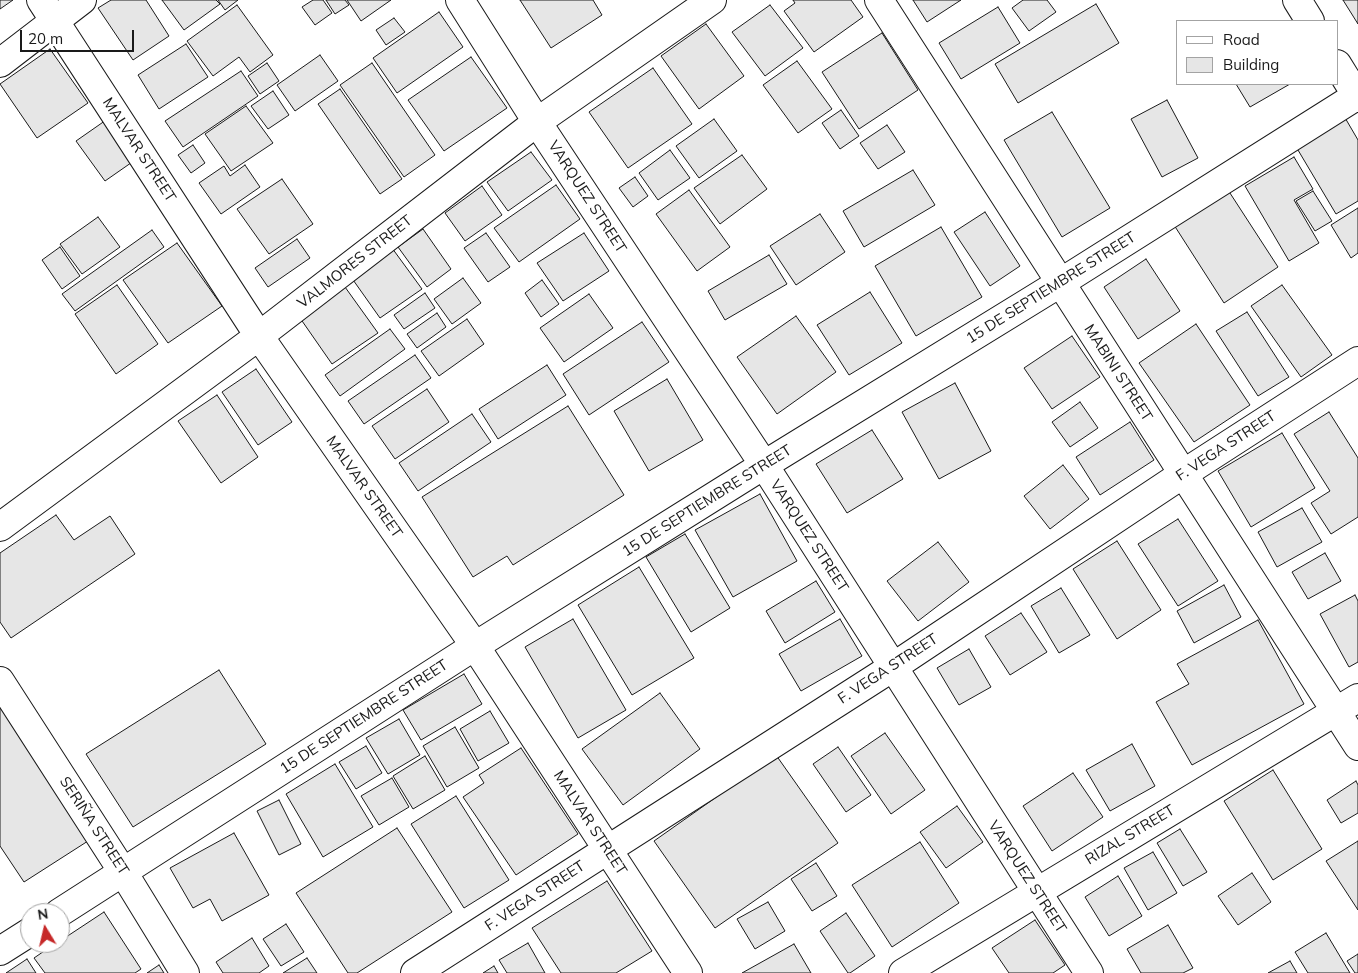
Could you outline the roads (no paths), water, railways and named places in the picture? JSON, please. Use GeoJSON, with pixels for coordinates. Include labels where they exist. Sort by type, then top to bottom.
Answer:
{"type":"FeatureCollection","features":[{"type":"Feature","properties":{"kind":"street"},"geometry":{"type":"LineString","coordinates":[[0,63],[48,11],[82,0]]}},
{"type":"Feature","properties":{"kind":"street","name":"VARQUEZ STREET"},"geometry":{"type":"LineString","coordinates":[[460,0],[537,122],[764,465],[1089,973]]}},
{"type":"Feature","properties":{"kind":"street","name":"VALMORES STREET"},"geometry":{"type":"LineString","coordinates":[[0,527],[259,336],[537,122],[712,0]]}},
{"type":"Feature","properties":{"kind":"street","name":"MABINI STREET"},"geometry":{"type":"LineString","coordinates":[[879,0],[1183,474],[1347,705],[1358,746]]}},
{"type":"Feature","properties":{"kind":"street"},"geometry":{"type":"LineString","coordinates":[[1296,0],[1309,20]]}},
{"type":"Feature","properties":{"kind":"street","name":"MALVAR STREET"},"geometry":{"type":"LineString","coordinates":[[48,11],[259,336],[475,646],[688,973]]}},
{"type":"Feature","properties":{"kind":"street"},"geometry":{"type":"LineString","coordinates":[[1338,66],[1358,96]]}},
{"type":"Feature","properties":{"kind":"street","name":"15 DE SEPTIEMBRE STREET"},"geometry":{"type":"LineString","coordinates":[[70,906],[475,646],[1358,96]]}},
{"type":"Feature","properties":{"kind":"street","name":"F. VEGA STREET"},"geometry":{"type":"LineString","coordinates":[[415,973],[893,666],[1358,361]]}},
{"type":"Feature","properties":{"kind":"street","name":"SERIÑA STREET"},"geometry":{"type":"LineString","coordinates":[[0,681],[123,872],[185,973]]}},
{"type":"Feature","properties":{"kind":"street","name":"RIZAL STREET"},"geometry":{"type":"LineString","coordinates":[[903,973],[1347,705]]}},
{"type":"Feature","properties":{"kind":"street"},"geometry":{"type":"LineString","coordinates":[[0,951],[20,938]]}}]}
